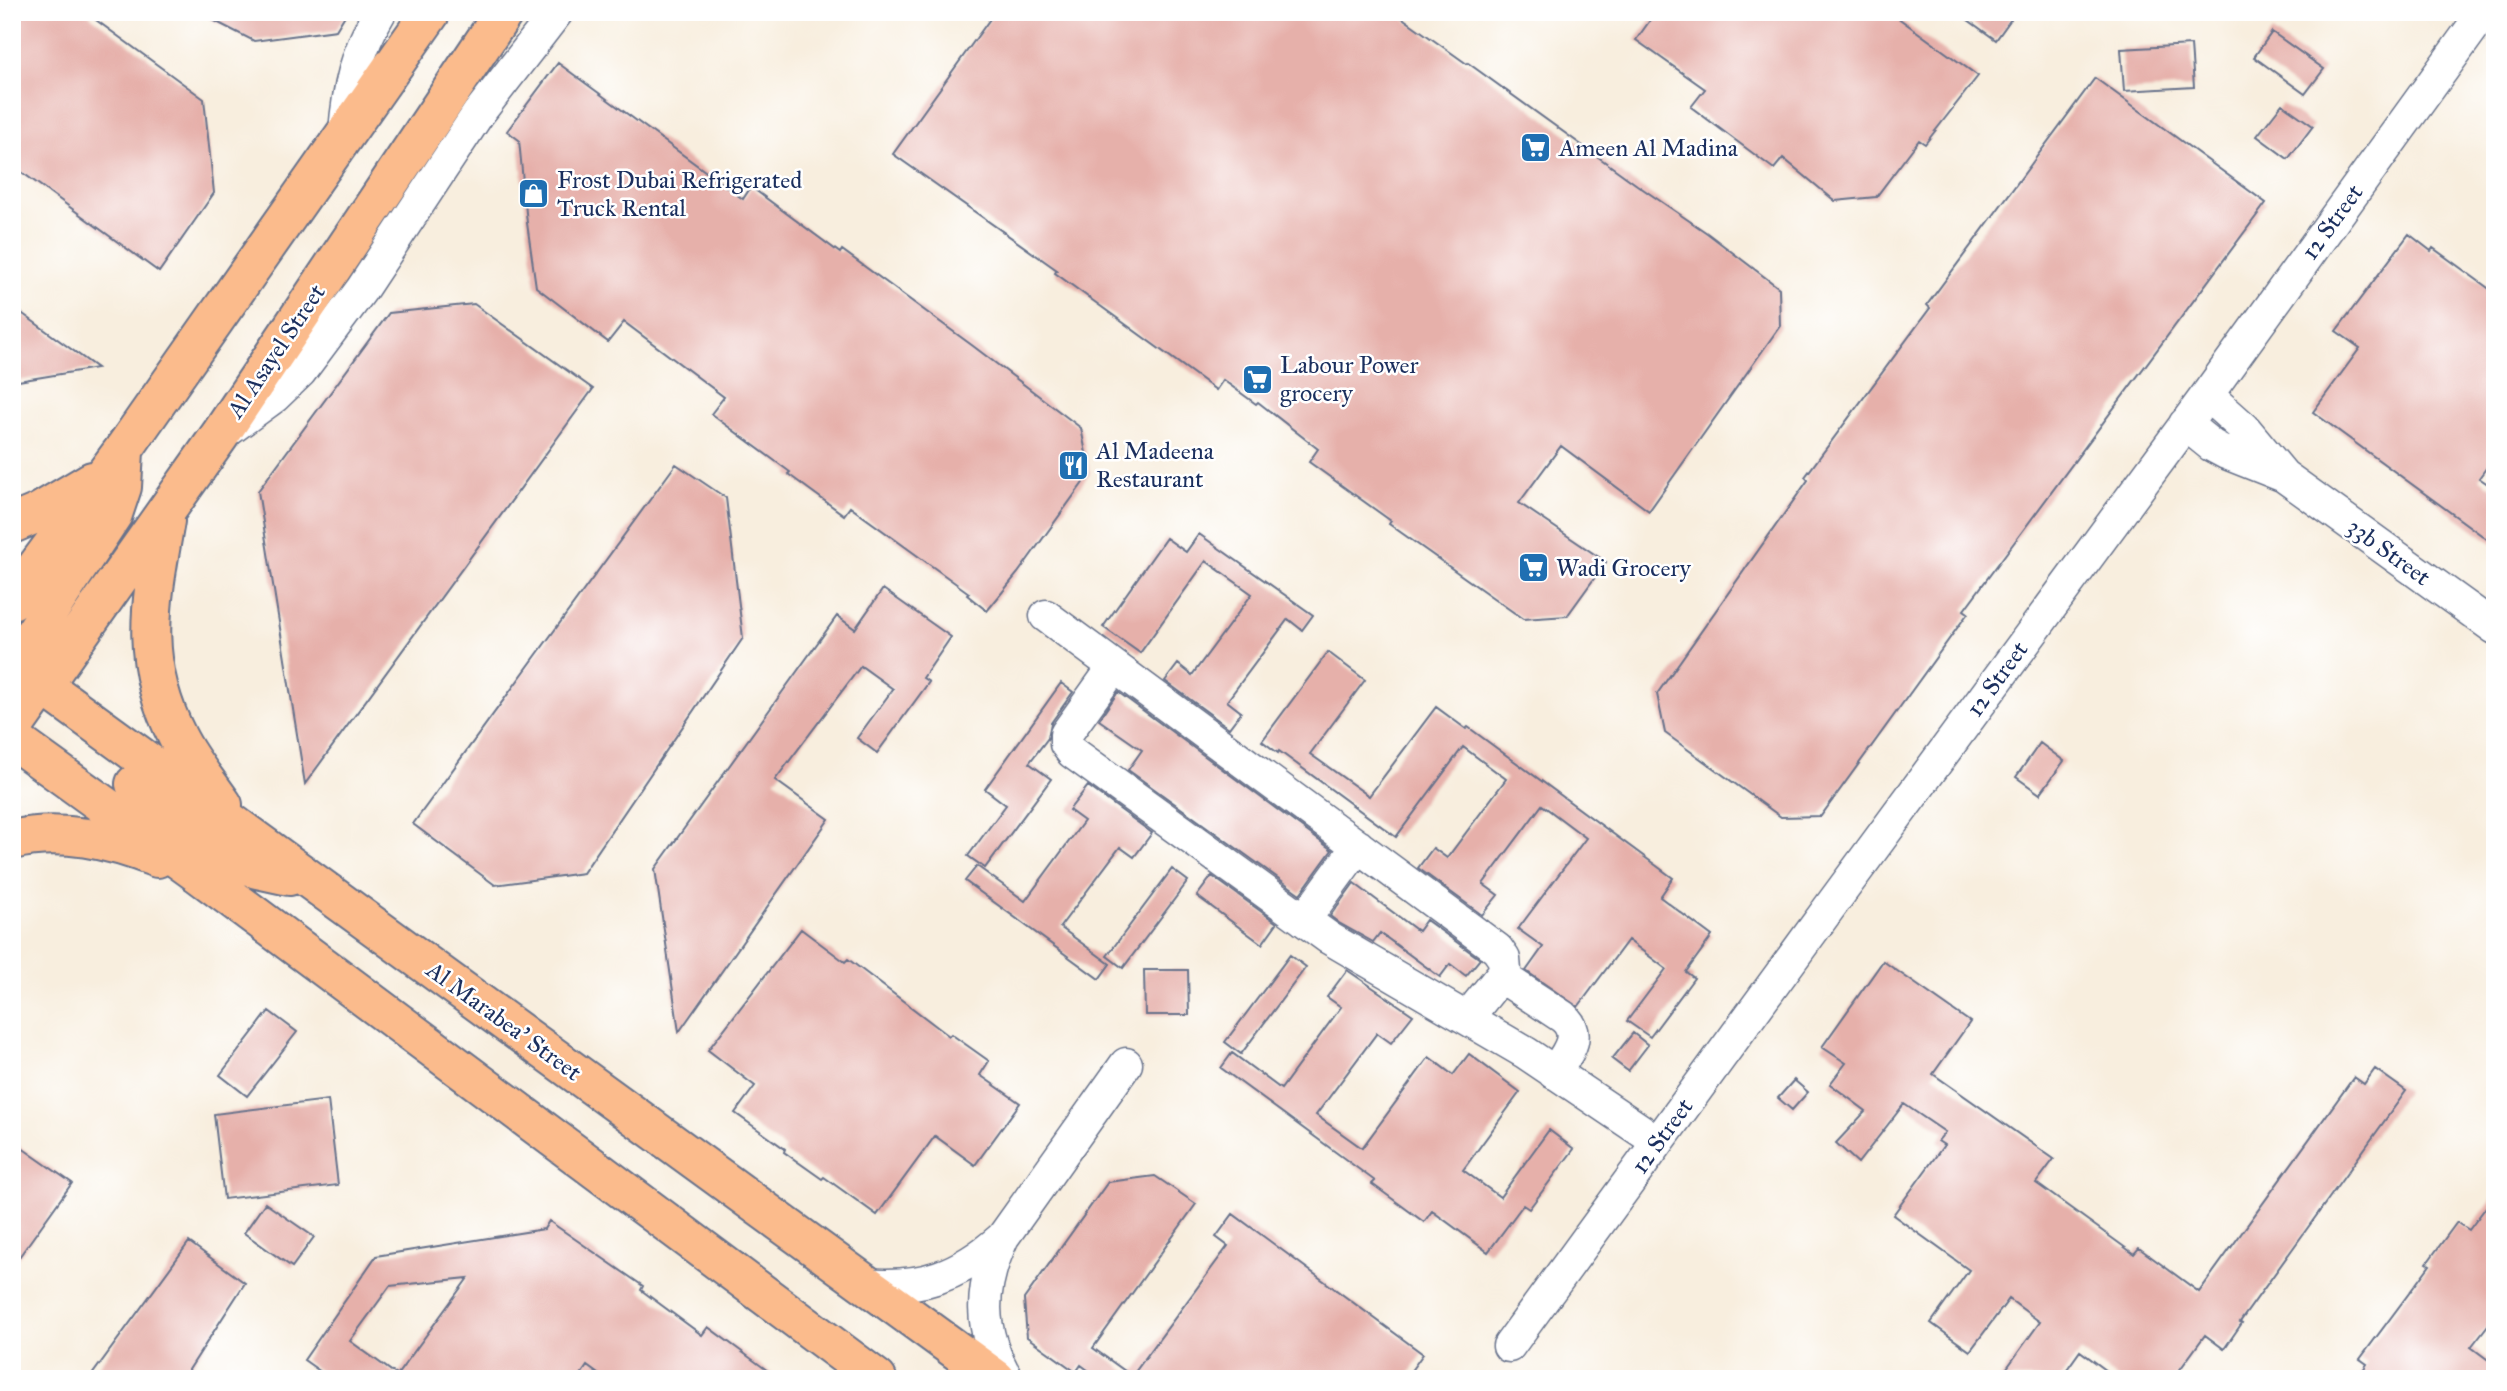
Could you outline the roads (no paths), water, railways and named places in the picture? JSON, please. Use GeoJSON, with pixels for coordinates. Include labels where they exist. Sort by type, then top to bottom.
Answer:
{"type":"FeatureCollection","features":[{"type":"Feature","properties":{"kind":"main road"},"geometry":{"type":"LineString","coordinates":[[12,600],[115,461],[430,12]]}},
{"type":"Feature","properties":{"kind":"main road","name":"Al Asayel Street"},"geometry":{"type":"LineString","coordinates":[[17,693],[167,511],[504,12]]}},
{"type":"Feature","properties":{"kind":"main road"},"geometry":{"type":"LineString","coordinates":[[12,524],[38,513],[115,461]]}},
{"type":"Feature","properties":{"kind":"main road"},"geometry":{"type":"LineString","coordinates":[[17,693],[113,514],[122,487],[115,461]]}},
{"type":"Feature","properties":{"kind":"main road"},"geometry":{"type":"LineString","coordinates":[[167,511],[150,622],[154,672],[163,707],[179,740],[239,827]]}},
{"type":"Feature","properties":{"kind":"main road"},"geometry":{"type":"LineString","coordinates":[[17,693],[199,874],[877,1379]]}},
{"type":"Feature","properties":{"kind":"main road"},"geometry":{"type":"LineString","coordinates":[[17,693],[221,850],[238,860],[273,873],[308,878]]}},
{"type":"Feature","properties":{"kind":"main road","name":"Al Marabea' Street"},"geometry":{"type":"LineString","coordinates":[[17,693],[239,827],[996,1379]]}},
{"type":"Feature","properties":{"kind":"main road"},"geometry":{"type":"LineString","coordinates":[[12,840],[50,835],[99,839],[122,844],[199,874]]}},
{"type":"Feature","properties":{"kind":"street"},"geometry":{"type":"LineString","coordinates":[[345,133],[346,106],[355,67],[369,30],[380,12]]}},
{"type":"Feature","properties":{"kind":"street"},"geometry":{"type":"LineString","coordinates":[[220,435],[249,417],[300,372],[362,289],[478,114],[557,12]]}},
{"type":"Feature","properties":{"kind":"street","name":"12 Street"},"geometry":{"type":"LineString","coordinates":[[1509,1346],[2207,395],[2484,12]]}},
{"type":"Feature","properties":{"kind":"street","name":"33b Street"},"geometry":{"type":"LineString","coordinates":[[2207,395],[2244,428],[2284,476]]}},
{"type":"Feature","properties":{"kind":"street","name":"33b Street"},"geometry":{"type":"LineString","coordinates":[[2185,424],[2211,445],[2226,453],[2284,476],[2495,628]]}},
{"type":"Feature","properties":{"kind":"street"},"geometry":{"type":"LineString","coordinates":[[1046,615],[1497,949],[1506,965],[1502,977],[1467,1018]]}},
{"type":"Feature","properties":{"kind":"street"},"geometry":{"type":"LineString","coordinates":[[1114,667],[1066,734],[1068,749],[1356,955],[1467,1018],[1658,1142]]}},
{"type":"Feature","properties":{"kind":"street"},"geometry":{"type":"LineString","coordinates":[[1304,920],[1358,846]]}},
{"type":"Feature","properties":{"kind":"street"},"geometry":{"type":"LineString","coordinates":[[1502,977],[1563,1017],[1571,1026],[1572,1045],[1554,1073]]}},
{"type":"Feature","properties":{"kind":"street"},"geometry":{"type":"LineString","coordinates":[[1007,1379],[988,1337],[986,1287],[992,1261],[1003,1237],[1126,1064]]}},
{"type":"Feature","properties":{"kind":"street"},"geometry":{"type":"LineString","coordinates":[[865,1284],[916,1284],[940,1278],[963,1268],[1003,1237]]}},
{"type":"Feature","properties":{"kind":"place","name":"Ameen Al Madina"},"geometry":{"type":"Point","coordinates":[1536,148]}},
{"type":"Feature","properties":{"kind":"place","name":"Frost Dubai Refrigerated Truck Rental"},"geometry":{"type":"Point","coordinates":[534,194]}},
{"type":"Feature","properties":{"kind":"place","name":"Labour Power grocery"},"geometry":{"type":"Point","coordinates":[1257,379]}},
{"type":"Feature","properties":{"kind":"place","name":"Al Madeena Restaurant"},"geometry":{"type":"Point","coordinates":[1073,465]}},
{"type":"Feature","properties":{"kind":"place","name":"Wadi Grocery"},"geometry":{"type":"Point","coordinates":[1533,568]}}]}
